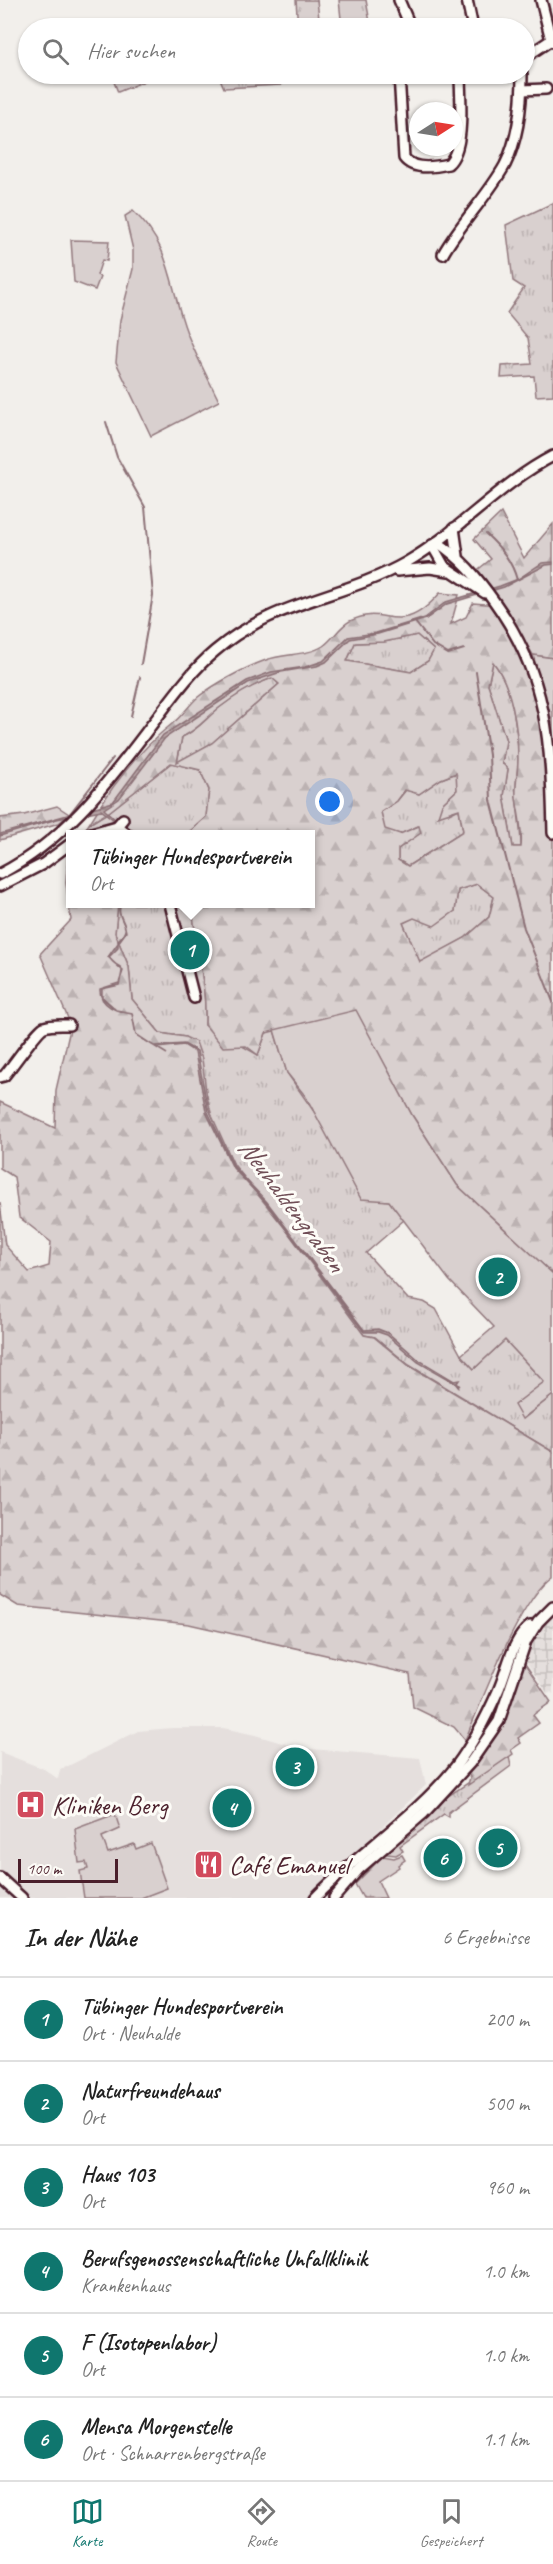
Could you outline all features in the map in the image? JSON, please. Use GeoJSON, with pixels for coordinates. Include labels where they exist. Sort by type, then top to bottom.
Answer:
{"type":"FeatureCollection","features":[{"type":"Feature","properties":{"kind":"street"},"geometry":{"type":"LineString","coordinates":[[399,0],[407,18]]}},
{"type":"Feature","properties":{"kind":"street"},"geometry":{"type":"LineString","coordinates":[[467,0],[471,18]]}},
{"type":"Feature","properties":{"kind":"street"},"geometry":{"type":"LineString","coordinates":[[535,51],[552,40],[542,0]]}},
{"type":"Feature","properties":{"kind":"street"},"geometry":{"type":"LineString","coordinates":[[400,84],[404,158],[413,165],[427,166],[448,164],[456,153],[460,129],[460,84]]}},
{"type":"Feature","properties":{"kind":"street"},"geometry":{"type":"LineString","coordinates":[[443,254],[505,163],[514,141],[522,84]]}},
{"type":"Feature","properties":{"kind":"street"},"geometry":{"type":"LineString","coordinates":[[522,90],[546,89]]}},
{"type":"Feature","properties":{"kind":"street"},"geometry":{"type":"LineString","coordinates":[[68,830],[99,794],[190,675],[231,638],[286,608],[389,572],[434,543],[508,485],[553,456]]}},
{"type":"Feature","properties":{"kind":"street"},"geometry":{"type":"LineString","coordinates":[[454,528],[458,556]]}},
{"type":"Feature","properties":{"kind":"street"},"geometry":{"type":"LineString","coordinates":[[434,543],[458,556],[482,582],[523,646],[544,705],[551,752],[553,833]]}},
{"type":"Feature","properties":{"kind":"street"},"geometry":{"type":"LineString","coordinates":[[434,543],[438,559],[451,572]]}},
{"type":"Feature","properties":{"kind":"street"},"geometry":{"type":"LineString","coordinates":[[389,572],[424,568],[451,572],[468,579],[494,600]]}},
{"type":"Feature","properties":{"kind":"street"},"geometry":{"type":"LineString","coordinates":[[99,830],[120,822],[125,830]]}},
{"type":"Feature","properties":{"kind":"street"},"geometry":{"type":"LineString","coordinates":[[0,874],[65,834]]}},
{"type":"Feature","properties":{"kind":"street"},"geometry":{"type":"LineString","coordinates":[[0,886],[35,869],[66,847]]}},
{"type":"Feature","properties":{"kind":"street"},"geometry":{"type":"LineString","coordinates":[[171,908],[194,998]]}},
{"type":"Feature","properties":{"kind":"street"},"geometry":{"type":"LineString","coordinates":[[0,1077],[4,1076],[22,1055],[39,1030],[46,1026],[69,1024]]}},
{"type":"Feature","properties":{"kind":"street"},"geometry":{"type":"LineString","coordinates":[[334,1898],[359,1869],[424,1813],[470,1763],[499,1721],[526,1641],[538,1622],[553,1607]]}},
{"type":"Feature","properties":{"kind":"street"},"geometry":{"type":"LineString","coordinates":[[315,1898],[352,1861],[432,1792],[454,1769],[484,1723],[514,1646],[528,1627],[538,1622]]}},
{"type":"Feature","properties":{"kind":"street"},"geometry":{"type":"LineString","coordinates":[[0,1878],[22,1898]]}},
{"type":"Feature","properties":{"kind":"shaded area"},"geometry":{"type":"Polygon","coordinates":[[[553,562],[504,587],[447,604],[426,619],[378,634],[350,639],[326,662],[317,666],[281,672],[248,683],[165,738],[119,799],[104,809],[117,823],[101,810],[57,819],[0,836],[0,834],[113,802],[163,735],[247,681],[271,672],[305,667],[323,661],[348,637],[376,633],[425,618],[446,602],[500,586],[518,579],[542,563],[553,562]]]}},
{"type":"Feature","properties":{"kind":"shaded area"},"geometry":{"type":"Polygon","coordinates":[[[118,943],[118,948],[109,957],[112,960],[108,957],[118,943]]]}},
{"type":"Feature","properties":{"kind":"shaded area"},"geometry":{"type":"Polygon","coordinates":[[[121,977],[119,985],[102,989],[102,997],[116,1010],[106,1004],[103,1000],[101,995],[100,989],[119,983],[121,977]]]}},
{"type":"Feature","properties":{"kind":"shaded area"},"geometry":{"type":"Polygon","coordinates":[[[117,1010],[132,1013],[136,1034],[154,1046],[184,1044],[197,1051],[208,1112],[234,1167],[267,1202],[364,1330],[378,1329],[388,1333],[419,1360],[454,1381],[459,1380],[457,1383],[460,1386],[457,1384],[459,1388],[455,1383],[418,1362],[387,1335],[378,1332],[364,1332],[266,1203],[233,1168],[206,1112],[195,1052],[184,1045],[157,1048],[136,1035],[132,1014],[117,1010]]]}},
{"type":"Feature","properties":{"kind":"shaded area"},"geometry":{"type":"Polygon","coordinates":[[[553,1611],[553,1694],[551,1692],[548,1694],[523,1657],[533,1635],[553,1611]]]}},
{"type":"Feature","properties":{"kind":"shaded area"},"geometry":{"type":"Polygon","coordinates":[[[223,1728],[299,1748],[420,1758],[426,1785],[308,1898],[0,1898],[0,1752],[44,1769],[58,1779],[60,1770],[138,1731],[223,1728]]]}},
{"type":"Feature","properties":{"kind":"green space"},"geometry":{"type":"Polygon","coordinates":[[[296,0],[317,0],[319,18],[297,18],[296,0]]]}},
{"type":"Feature","properties":{"kind":"green space"},"geometry":{"type":"Polygon","coordinates":[[[339,0],[366,0],[369,18],[341,18],[339,0]]]}},
{"type":"Feature","properties":{"kind":"green space"},"geometry":{"type":"Polygon","coordinates":[[[115,84],[137,84],[118,92],[115,84]]]}},
{"type":"Feature","properties":{"kind":"green space"},"geometry":{"type":"Polygon","coordinates":[[[222,84],[281,84],[281,85],[224,88],[222,84]]]}},
{"type":"Feature","properties":{"kind":"green space"},"geometry":{"type":"Polygon","coordinates":[[[553,203],[553,395],[536,396],[534,376],[501,378],[502,366],[532,364],[528,338],[507,313],[524,288],[513,281],[506,225],[553,203]]]}},
{"type":"Feature","properties":{"kind":"green space"},"geometry":{"type":"Polygon","coordinates":[[[133,211],[156,239],[163,253],[187,333],[219,401],[151,436],[116,362],[120,320],[133,269],[133,250],[125,216],[133,211]]]}},
{"type":"Feature","properties":{"kind":"green space"},"geometry":{"type":"Polygon","coordinates":[[[71,240],[109,241],[107,261],[102,260],[97,275],[100,277],[95,290],[74,282],[71,240]]]}},
{"type":"Feature","properties":{"kind":"green space"},"geometry":{"type":"Polygon","coordinates":[[[501,513],[524,558],[553,524],[553,658],[533,655],[499,598],[475,572],[491,559],[474,539],[501,513]]]}},
{"type":"Feature","properties":{"kind":"green space"},"geometry":{"type":"Polygon","coordinates":[[[440,593],[459,595],[451,624],[466,617],[473,603],[498,605],[540,691],[553,833],[553,1274],[457,1185],[412,1115],[356,1011],[266,1033],[258,1055],[246,1046],[223,1047],[205,1025],[203,979],[193,908],[315,908],[315,830],[191,830],[206,817],[209,790],[200,770],[171,763],[109,812],[89,824],[116,783],[137,757],[198,697],[213,686],[266,660],[317,649],[327,643],[343,626],[363,616],[403,618],[426,607],[440,593]],[[417,635],[384,642],[355,643],[347,661],[411,672],[428,661],[434,650],[417,635]],[[493,662],[488,684],[506,741],[502,763],[508,769],[504,796],[513,847],[521,847],[521,828],[516,797],[517,735],[513,708],[505,683],[493,662]],[[272,678],[232,699],[182,737],[177,762],[212,743],[279,684],[272,678]],[[456,773],[441,779],[419,794],[405,790],[397,801],[381,812],[385,829],[400,834],[419,826],[421,833],[398,849],[398,860],[408,866],[463,831],[459,809],[438,816],[442,804],[457,790],[456,773]],[[477,884],[458,890],[455,911],[434,926],[414,918],[403,923],[420,962],[465,938],[489,917],[494,897],[477,884]]]}},
{"type":"Feature","properties":{"kind":"green space"},"geometry":{"type":"Polygon","coordinates":[[[417,635],[434,650],[428,661],[411,672],[347,661],[355,643],[384,642],[417,635]]]}},
{"type":"Feature","properties":{"kind":"green space"},"geometry":{"type":"Polygon","coordinates":[[[533,655],[553,658],[553,753],[547,706],[533,655]]]}},
{"type":"Feature","properties":{"kind":"green space"},"geometry":{"type":"Polygon","coordinates":[[[493,662],[500,672],[509,695],[517,734],[516,796],[521,847],[513,847],[504,796],[508,769],[502,763],[506,741],[488,684],[493,662]]]}},
{"type":"Feature","properties":{"kind":"green space"},"geometry":{"type":"Polygon","coordinates":[[[272,678],[279,684],[212,743],[177,763],[182,737],[193,731],[238,694],[272,678]]]}},
{"type":"Feature","properties":{"kind":"green space"},"geometry":{"type":"Polygon","coordinates":[[[171,763],[200,770],[209,790],[206,817],[191,830],[84,830],[89,824],[109,812],[171,763]]]}},
{"type":"Feature","properties":{"kind":"green space"},"geometry":{"type":"Polygon","coordinates":[[[457,773],[457,790],[442,804],[449,814],[459,809],[463,831],[408,866],[398,860],[398,849],[420,833],[418,826],[400,834],[384,830],[381,812],[397,801],[406,790],[419,794],[441,779],[457,773]]]}},
{"type":"Feature","properties":{"kind":"green space"},"geometry":{"type":"Polygon","coordinates":[[[57,806],[69,814],[59,823],[0,840],[0,818],[24,815],[57,806]]]}},
{"type":"Feature","properties":{"kind":"green space"},"geometry":{"type":"Polygon","coordinates":[[[477,884],[494,897],[489,917],[465,938],[420,963],[403,923],[414,917],[455,911],[458,890],[477,884]]]}},
{"type":"Feature","properties":{"kind":"green space"},"geometry":{"type":"Polygon","coordinates":[[[69,908],[118,908],[115,933],[129,967],[132,999],[160,1033],[185,1037],[196,1042],[202,1059],[208,1107],[234,1165],[284,1227],[364,1335],[374,1337],[409,1366],[553,1452],[553,1576],[540,1588],[515,1628],[465,1740],[454,1727],[413,1707],[410,1674],[189,1624],[18,1606],[0,1595],[0,1202],[5,1245],[29,1272],[49,1266],[51,1242],[19,1217],[14,1177],[0,1168],[0,1102],[55,1128],[56,1090],[71,1025],[40,954],[71,920],[69,908]]]}},
{"type":"Feature","properties":{"kind":"green space"},"geometry":{"type":"Polygon","coordinates":[[[118,908],[193,908],[203,979],[205,1025],[258,1055],[266,1033],[274,1030],[287,1073],[375,1199],[389,1201],[404,1220],[366,1253],[408,1299],[424,1302],[436,1309],[461,1355],[474,1369],[505,1340],[544,1382],[515,1405],[523,1419],[553,1395],[553,1452],[409,1365],[375,1337],[364,1335],[284,1227],[234,1165],[213,1121],[204,1084],[185,1037],[160,1033],[132,999],[129,967],[115,933],[118,908]]]}},
{"type":"Feature","properties":{"kind":"green space"},"geometry":{"type":"Polygon","coordinates":[[[356,1010],[412,1115],[457,1185],[553,1274],[553,1395],[522,1419],[514,1405],[544,1382],[505,1340],[474,1369],[461,1355],[494,1327],[449,1280],[389,1201],[361,1199],[306,1097],[287,1073],[274,1030],[356,1010]]]}},
{"type":"Feature","properties":{"kind":"green space"},"geometry":{"type":"Polygon","coordinates":[[[523,1661],[551,1702],[533,1715],[539,1723],[518,1738],[521,1743],[511,1750],[513,1754],[468,1785],[470,1777],[467,1772],[487,1748],[495,1734],[508,1706],[523,1661]]]}},
{"type":"Feature","properties":{"kind":"green space"},"geometry":{"type":"Polygon","coordinates":[[[509,1756],[511,1766],[449,1812],[449,1817],[444,1814],[400,1846],[403,1851],[396,1855],[386,1854],[445,1798],[509,1756]]]}},
{"type":"Feature","properties":{"kind":"green space"},"geometry":{"type":"Polygon","coordinates":[[[115,1814],[120,1829],[102,1837],[108,1853],[134,1844],[136,1849],[151,1843],[167,1888],[141,1898],[84,1898],[80,1871],[88,1869],[86,1862],[79,1863],[75,1829],[115,1814]]]}},
{"type":"Feature","properties":{"kind":"green space"},"geometry":{"type":"Polygon","coordinates":[[[402,1855],[405,1860],[398,1865],[399,1867],[378,1881],[386,1898],[363,1898],[355,1884],[383,1856],[394,1858],[402,1855]]]}},
{"type":"Feature","properties":{"kind":"waterway"},"geometry":{"type":"LineString","coordinates":[[106,422],[117,457],[145,507],[153,595],[141,664]]}},
{"type":"Feature","properties":{"kind":"waterway"},"geometry":{"type":"LineString","coordinates":[[486,534],[505,555],[517,580]]}},
{"type":"Feature","properties":{"kind":"waterway"},"geometry":{"type":"LineString","coordinates":[[415,622],[433,645],[448,654],[464,649]]}},
{"type":"Feature","properties":{"kind":"waterway"},"geometry":{"type":"LineString","coordinates":[[476,672],[489,755],[491,800],[524,928],[553,1002]]}},
{"type":"Feature","properties":{"kind":"waterway"},"geometry":{"type":"LineString","coordinates":[[131,716],[140,677]]}},
{"type":"Feature","properties":{"kind":"waterway"},"geometry":{"type":"LineString","coordinates":[[68,816],[113,758]]}},
{"type":"Feature","properties":{"kind":"waterway","name":"Neuhaldengraben"},"geometry":{"type":"LineString","coordinates":[[103,998],[113,1007]]}},
{"type":"Feature","properties":{"kind":"place","name":"Tübinger Hundesportverein"},"geometry":{"type":"Point","coordinates":[190,950]}},
{"type":"Feature","properties":{"kind":"place","name":"Naturfreundehaus"},"geometry":{"type":"Point","coordinates":[498,1277]}},
{"type":"Feature","properties":{"kind":"place","name":"Haus 103"},"geometry":{"type":"Point","coordinates":[295,1767]}},
{"type":"Feature","properties":{"kind":"place","name":"Kliniken Berg"},"geometry":{"type":"Point","coordinates":[31,1805]}},
{"type":"Feature","properties":{"kind":"place","name":"Berufsgenossenschaftliche Unfallklinik"},"geometry":{"type":"Point","coordinates":[232,1808]}},
{"type":"Feature","properties":{"kind":"place","name":"F (Isotopenlabor)"},"geometry":{"type":"Point","coordinates":[498,1848]}},
{"type":"Feature","properties":{"kind":"place","name":"Mensa Morgenstelle"},"geometry":{"type":"Point","coordinates":[443,1858]}},
{"type":"Feature","properties":{"kind":"place","name":"Café Emanuel"},"geometry":{"type":"Point","coordinates":[208,1865]}}]}
